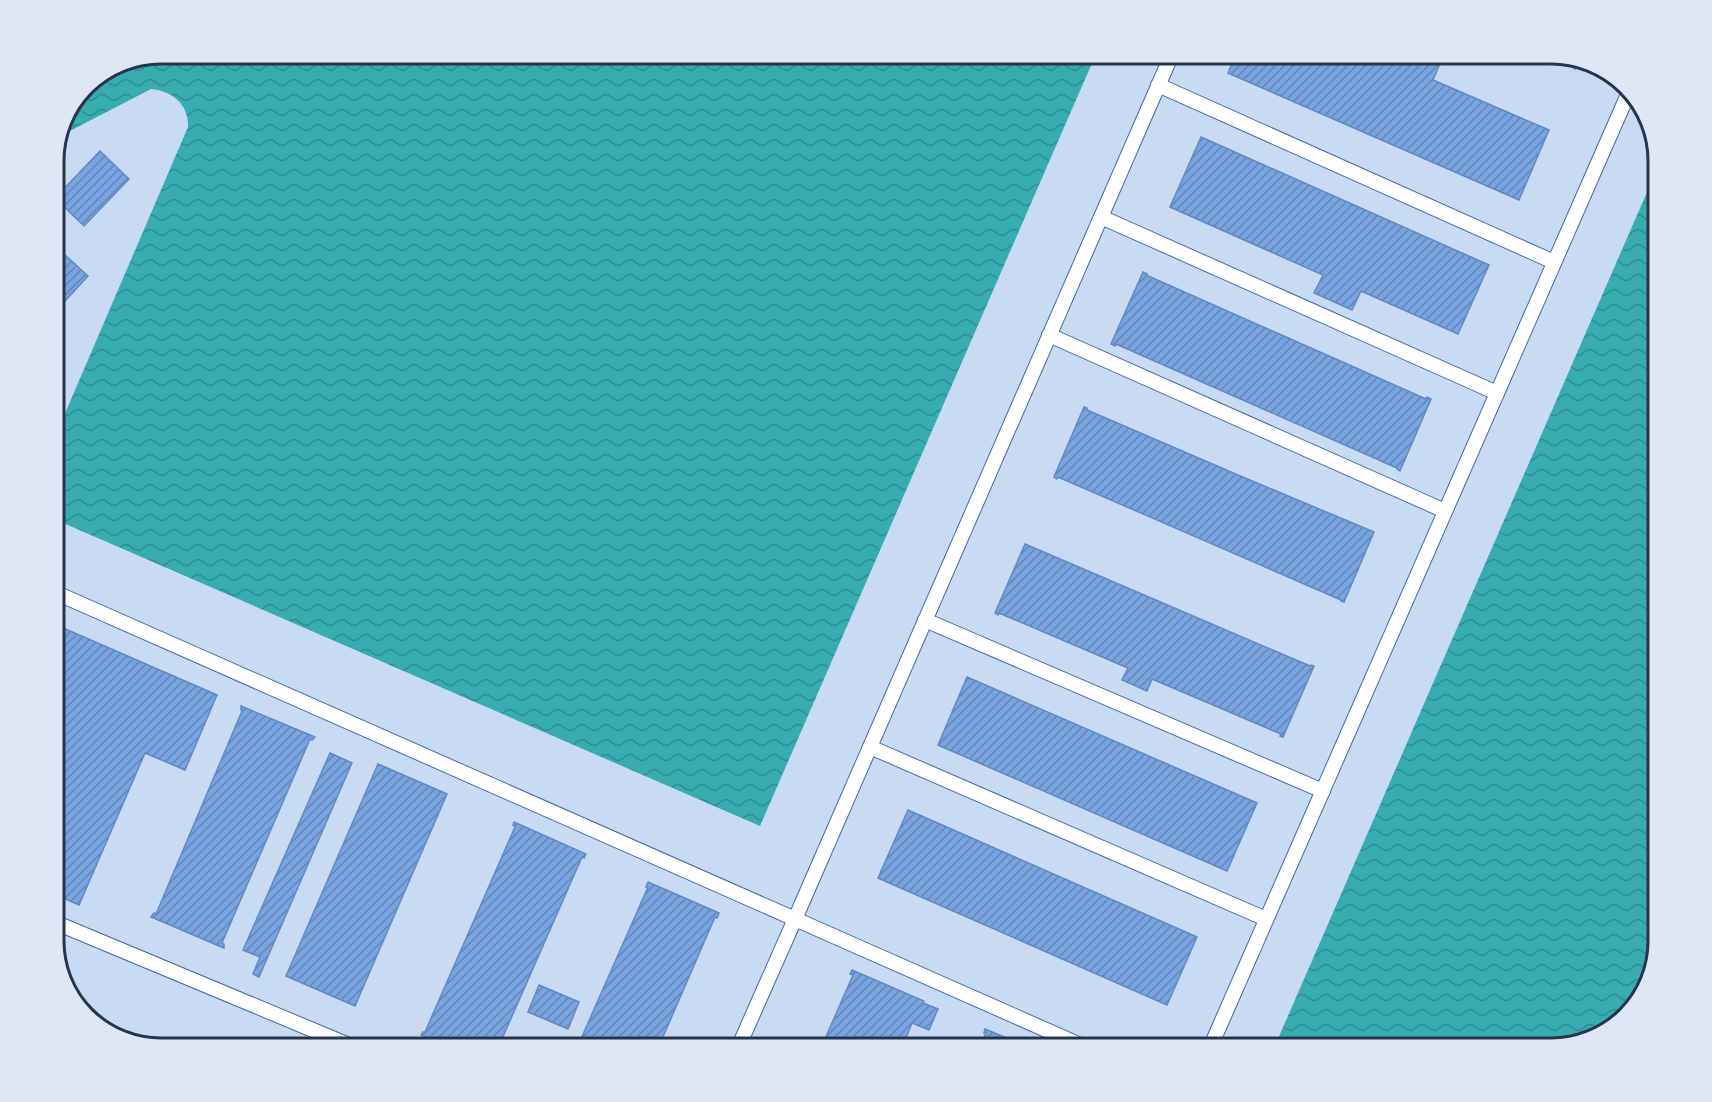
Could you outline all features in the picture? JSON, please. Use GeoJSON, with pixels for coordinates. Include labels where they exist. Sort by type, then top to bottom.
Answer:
{"type":"FeatureCollection","features":[{"type":"Feature","properties":{"kind":"lane"},"geometry":{"type":"LineString","coordinates":[[742,1038],[1167,64]]}},
{"type":"Feature","properties":{"kind":"lane"},"geometry":{"type":"LineString","coordinates":[[1158,85],[1554,262]]}},
{"type":"Feature","properties":{"kind":"lane"},"geometry":{"type":"LineString","coordinates":[[1214,1038],[1625,101]]}},
{"type":"Feature","properties":{"kind":"lane"},"geometry":{"type":"LineString","coordinates":[[1101,217],[1497,393]]}},
{"type":"Feature","properties":{"kind":"lane"},"geometry":{"type":"LineString","coordinates":[[1049,335],[1445,511]]}},
{"type":"Feature","properties":{"kind":"lane"},"geometry":{"type":"LineString","coordinates":[[65,597],[1064,1038]]}},
{"type":"Feature","properties":{"kind":"lane"},"geometry":{"type":"LineString","coordinates":[[925,620],[1323,790]]}},
{"type":"Feature","properties":{"kind":"lane"},"geometry":{"type":"LineString","coordinates":[[870,747],[1266,920]]}},
{"type":"Feature","properties":{"kind":"lane"},"geometry":{"type":"LineString","coordinates":[[65,927],[332,1038]]}},
{"type":"Feature","properties":{"kind":"water"},"geometry":{"type":"Polygon","coordinates":[[[162,64],[1092,64],[760,826],[65,524],[65,413],[188,127],[186,112],[178,100],[159,90],[151,89],[70,131],[85,103],[113,78],[143,66],[162,64]]]}},
{"type":"Feature","properties":{"kind":"water"},"geometry":{"type":"Polygon","coordinates":[[[1648,190],[1648,940],[1646,959],[1637,983],[1619,1009],[1609,1017],[1587,1030],[1563,1037],[1278,1038],[1648,190]]]}},
{"type":"Feature","properties":{"kind":"building"},"geometry":{"type":"Polygon","coordinates":[[[1232,64],[1440,64],[1433,80],[1549,130],[1519,200],[1228,73],[1232,64]]]}},
{"type":"Feature","properties":{"kind":"building"},"geometry":{"type":"Polygon","coordinates":[[[1201,137],[1489,265],[1458,334],[1361,291],[1352,310],[1314,293],[1323,275],[1170,207],[1201,137]]]}},
{"type":"Feature","properties":{"kind":"building"},"geometry":{"type":"Polygon","coordinates":[[[100,151],[129,179],[84,226],[65,208],[65,188],[100,151]]]}},
{"type":"Feature","properties":{"kind":"building"},"geometry":{"type":"Polygon","coordinates":[[[65,255],[88,276],[65,301],[65,255]]]}},
{"type":"Feature","properties":{"kind":"building"},"geometry":{"type":"Polygon","coordinates":[[[1143,272],[1426,399],[1427,397],[1431,399],[1400,471],[1116,344],[1115,346],[1111,344],[1143,272]]]}},
{"type":"Feature","properties":{"kind":"building"},"geometry":{"type":"Polygon","coordinates":[[[1084,407],[1374,532],[1344,602],[1054,477],[1084,407]]]}},
{"type":"Feature","properties":{"kind":"building"},"geometry":{"type":"Polygon","coordinates":[[[1025,544],[1314,666],[1283,737],[1280,736],[1281,734],[1152,679],[1147,691],[1122,680],[1128,668],[995,613],[1025,544]]]}},
{"type":"Feature","properties":{"kind":"building"},"geometry":{"type":"Polygon","coordinates":[[[65,629],[217,695],[185,770],[145,753],[79,905],[65,899],[65,629]]]}},
{"type":"Feature","properties":{"kind":"building"},"geometry":{"type":"Polygon","coordinates":[[[967,677],[1257,803],[1227,871],[938,745],[967,677]]]}},
{"type":"Feature","properties":{"kind":"building"},"geometry":{"type":"Polygon","coordinates":[[[241,706],[315,737],[310,739],[222,943],[224,948],[151,917],[154,913],[156,914],[242,711],[241,706]]]}},
{"type":"Feature","properties":{"kind":"building"},"geometry":{"type":"Polygon","coordinates":[[[330,753],[352,763],[259,977],[253,974],[260,957],[243,950],[330,753]]]}},
{"type":"Feature","properties":{"kind":"building"},"geometry":{"type":"Polygon","coordinates":[[[378,764],[447,794],[355,1006],[286,976],[378,764]]]}},
{"type":"Feature","properties":{"kind":"building"},"geometry":{"type":"Polygon","coordinates":[[[908,810],[1197,937],[1167,1005],[878,878],[908,810]]]}},
{"type":"Feature","properties":{"kind":"building"},"geometry":{"type":"Polygon","coordinates":[[[514,822],[586,854],[584,858],[582,857],[502,1038],[428,1038],[421,1035],[425,1032],[515,827],[514,822]]]}},
{"type":"Feature","properties":{"kind":"building"},"geometry":{"type":"Polygon","coordinates":[[[648,882],[719,913],[717,918],[715,917],[662,1038],[581,1038],[648,887],[646,887],[648,882]]]}},
{"type":"Feature","properties":{"kind":"building"},"geometry":{"type":"Polygon","coordinates":[[[852,970],[938,1009],[929,1030],[912,1023],[906,1038],[825,1038],[853,975],[850,974],[852,970]]]}},
{"type":"Feature","properties":{"kind":"building"},"geometry":{"type":"Polygon","coordinates":[[[539,985],[579,1002],[568,1029],[528,1012],[539,985]]]}},
{"type":"Feature","properties":{"kind":"building"},"geometry":{"type":"Polygon","coordinates":[[[985,1029],[1007,1038],[984,1038],[986,1033],[984,1033],[985,1029]]]}}]}
